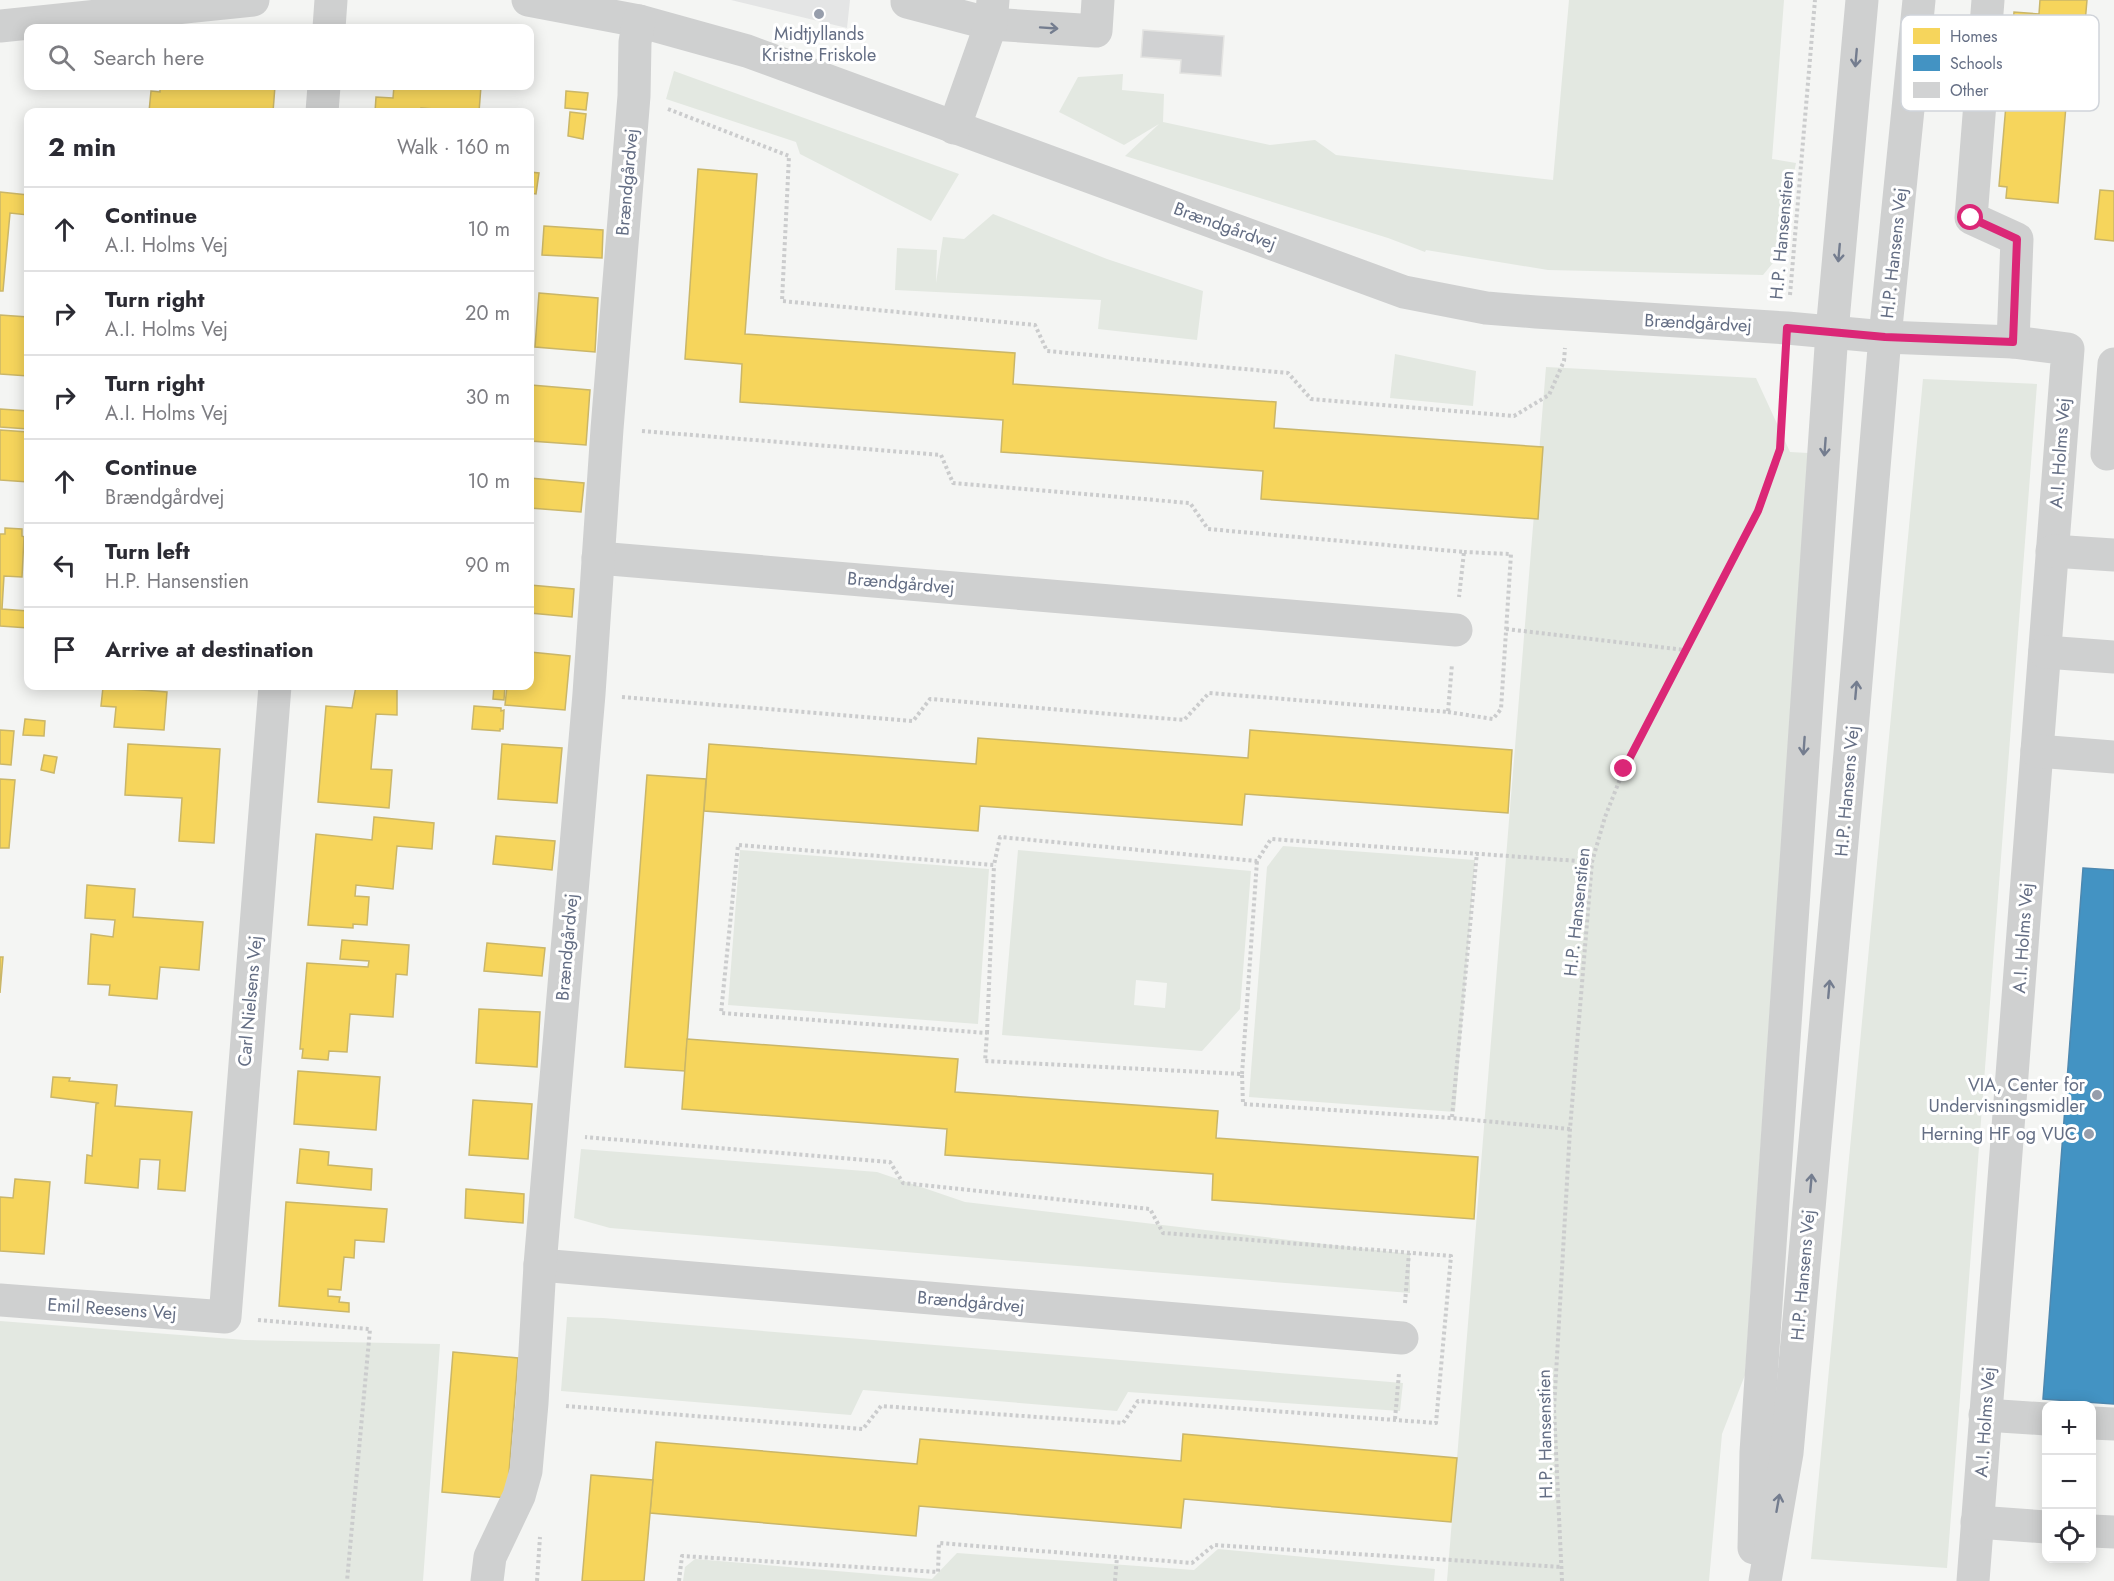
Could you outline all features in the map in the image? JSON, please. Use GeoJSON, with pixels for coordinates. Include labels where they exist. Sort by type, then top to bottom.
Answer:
{"type":"FeatureCollection","features":[{"type":"Feature","properties":{"kind":"street"},"geometry":{"type":"LineString","coordinates":[[0,26],[253,0]]}},
{"type":"Feature","properties":{"kind":"street"},"geometry":{"type":"LineString","coordinates":[[329,24],[332,0]]}},
{"type":"Feature","properties":{"kind":"street","name":"Brændgårdvej"},"geometry":{"type":"LineString","coordinates":[[528,0],[639,21],[747,51],[1404,292],[1486,308],[1832,332]]}},
{"type":"Feature","properties":{"kind":"street"},"geometry":{"type":"LineString","coordinates":[[907,0],[907,2],[992,12],[1096,31],[1098,0]]}},
{"type":"Feature","properties":{"kind":"street","name":"H.P. Hansens Vej"},"geometry":{"type":"LineString","coordinates":[[1753,1581],[1757,1440],[1832,332],[1862,0]]}},
{"type":"Feature","properties":{"kind":"street","name":"H.P. Hansens Vej"},"geometry":{"type":"LineString","coordinates":[[1917,15],[1919,0]]}},
{"type":"Feature","properties":{"kind":"street"},"geometry":{"type":"LineString","coordinates":[[1987,15],[1988,0]]}},
{"type":"Feature","properties":{"kind":"street"},"geometry":{"type":"LineString","coordinates":[[954,128],[992,12]]}},
{"type":"Feature","properties":{"kind":"street","name":"Brændgårdvej"},"geometry":{"type":"LineString","coordinates":[[487,1581],[490,1557],[519,1496],[524,1477],[532,1403],[540,1265],[588,706],[639,21]]}},
{"type":"Feature","properties":{"kind":"street"},"geometry":{"type":"LineString","coordinates":[[322,108],[324,90]]}},
{"type":"Feature","properties":{"kind":"street","name":"H.P. Hansens Vej"},"geometry":{"type":"LineString","coordinates":[[1765,1581],[1787,1453],[1885,337],[1908,111]]}},
{"type":"Feature","properties":{"kind":"street"},"geometry":{"type":"LineString","coordinates":[[1979,111],[1971,218],[2017,239],[2013,342]]}},
{"type":"Feature","properties":{"kind":"street","name":"A.I. Holms Vej"},"geometry":{"type":"LineString","coordinates":[[1832,332],[1885,337],[2013,342],[2068,350],[1973,1581]]}},
{"type":"Feature","properties":{"kind":"street"},"geometry":{"type":"LineString","coordinates":[[2061,451],[2111,455],[2114,364]]}},
{"type":"Feature","properties":{"kind":"street"},"geometry":{"type":"LineString","coordinates":[[2052,551],[2114,555]]}},
{"type":"Feature","properties":{"kind":"street","name":"Brændgårdvej"},"geometry":{"type":"LineString","coordinates":[[598,558],[1456,630]]}},
{"type":"Feature","properties":{"kind":"street"},"geometry":{"type":"LineString","coordinates":[[2045,652],[2114,657]]}},
{"type":"Feature","properties":{"kind":"street","name":"Carl Nielsens Vej"},"geometry":{"type":"LineString","coordinates":[[225,1317],[276,690]]}},
{"type":"Feature","properties":{"kind":"street"},"geometry":{"type":"LineString","coordinates":[[2037,752],[2114,757]]}},
{"type":"Feature","properties":{"kind":"street","name":"Brændgårdvej"},"geometry":{"type":"LineString","coordinates":[[540,1265],[1402,1338]]}},
{"type":"Feature","properties":{"kind":"street","name":"Emil Reesens Vej"},"geometry":{"type":"LineString","coordinates":[[0,1300],[225,1317]]}},
{"type":"Feature","properties":{"kind":"street"},"geometry":{"type":"LineString","coordinates":[[1985,1415],[2042,1419]]}},
{"type":"Feature","properties":{"kind":"street"},"geometry":{"type":"LineString","coordinates":[[2096,1423],[2114,1425]]}},
{"type":"Feature","properties":{"kind":"street"},"geometry":{"type":"LineString","coordinates":[[1977,1522],[2042,1527]]}},
{"type":"Feature","properties":{"kind":"street"},"geometry":{"type":"LineString","coordinates":[[2096,1531],[2114,1532]]}},
{"type":"Feature","properties":{"kind":"path","name":"H.P. Hansenstien"},"geometry":{"type":"LineString","coordinates":[[1562,1581],[1554,1409],[1570,1129],[1592,862],[1605,817],[1624,769],[1758,511],[1780,449],[1787,328],[1815,0]]}},
{"type":"Feature","properties":{"kind":"path"},"geometry":{"type":"LineString","coordinates":[[634,96],[789,156],[782,302],[1035,325],[1047,351],[1288,373],[1311,399],[1514,416],[1549,396],[1564,361],[1565,315]]}},
{"type":"Feature","properties":{"kind":"path"},"geometry":{"type":"LineString","coordinates":[[1448,712],[1493,719],[1501,709],[1511,554],[1464,552]]}},
{"type":"Feature","properties":{"kind":"path"},"geometry":{"type":"LineString","coordinates":[[1506,629],[1685,650]]}},
{"type":"Feature","properties":{"kind":"path"},"geometry":{"type":"LineString","coordinates":[[1242,1074],[985,1061],[994,865],[1000,837],[1257,861]]}},
{"type":"Feature","properties":{"kind":"path"},"geometry":{"type":"LineString","coordinates":[[1570,1129],[1452,1118],[1243,1104],[1242,1074],[1257,861],[1271,839],[1592,862]]}},
{"type":"Feature","properties":{"kind":"path"},"geometry":{"type":"LineString","coordinates":[[987,1033],[721,1013],[738,845],[994,865]]}},
{"type":"Feature","properties":{"kind":"path"},"geometry":{"type":"LineString","coordinates":[[1452,1118],[1477,852]]}},
{"type":"Feature","properties":{"kind":"path"},"geometry":{"type":"LineString","coordinates":[[225,1317],[370,1329],[347,1581]]}},
{"type":"Feature","properties":{"kind":"path"},"geometry":{"type":"LineString","coordinates":[[679,1581],[682,1556],[938,1572],[939,1543],[1192,1563],[1214,1545],[1562,1567]]}},
{"type":"Feature","properties":{"kind":"path"},"geometry":{"type":"LineString","coordinates":[[1115,1581],[1117,1557]]}},
{"type":"Feature","properties":{"kind":"shaded area","name":"Midtjyllands Kristne Friskole"},"geometry":{"type":"Polygon","coordinates":[[[731,0],[850,0],[847,28],[731,0]]]}},
{"type":"Feature","properties":{"kind":"shaded area"},"geometry":{"type":"Polygon","coordinates":[[[1569,0],[1784,0],[1772,159],[1796,163],[1777,258],[1763,275],[1548,270],[1426,250],[1425,252],[1388,238],[1125,156],[1159,124],[1124,145],[1059,112],[1078,77],[1123,74],[1122,90],[1164,94],[1163,122],[1270,145],[1315,140],[1336,155],[1553,180],[1569,0]]]}},
{"type":"Feature","properties":{"kind":"shaded area"},"geometry":{"type":"Polygon","coordinates":[[[674,71],[959,174],[931,221],[800,154],[796,142],[666,99],[674,71]]]}},
{"type":"Feature","properties":{"kind":"shaded area"},"geometry":{"type":"Polygon","coordinates":[[[993,214],[1107,259],[1203,291],[1197,340],[1098,329],[1101,300],[895,290],[897,248],[937,250],[936,283],[943,237],[964,239],[993,214]]]}},
{"type":"Feature","properties":{"kind":"shaded area"},"geometry":{"type":"Polygon","coordinates":[[[1395,354],[1476,371],[1473,406],[1390,398],[1395,354]]]}},
{"type":"Feature","properties":{"kind":"shaded area"},"geometry":{"type":"Polygon","coordinates":[[[1546,367],[1756,378],[1790,452],[1808,453],[1745,1375],[1722,1434],[1709,1581],[1447,1581],[1546,367]]]}},
{"type":"Feature","properties":{"kind":"shaded area"},"geometry":{"type":"Polygon","coordinates":[[[1923,379],[2037,384],[1947,1568],[1811,1559],[1923,379]]]}},
{"type":"Feature","properties":{"kind":"shaded area"},"geometry":{"type":"Polygon","coordinates":[[[1283,846],[1475,860],[1455,1112],[1249,1097],[1267,867],[1283,846]]]}},
{"type":"Feature","properties":{"kind":"shaded area"},"geometry":{"type":"Polygon","coordinates":[[[740,850],[989,869],[978,1024],[728,1005],[740,850]]]}},
{"type":"Feature","properties":{"kind":"shaded area"},"geometry":{"type":"Polygon","coordinates":[[[1018,850],[1251,871],[1240,1009],[1202,1051],[1002,1035],[1018,850]],[[1136,980],[1134,1005],[1165,1008],[1167,983],[1136,980]]]}},
{"type":"Feature","properties":{"kind":"shaded area"},"geometry":{"type":"Polygon","coordinates":[[[581,1149],[877,1172],[965,1202],[1410,1254],[1410,1293],[610,1228],[574,1218],[581,1149]]]}},
{"type":"Feature","properties":{"kind":"shaded area"},"geometry":{"type":"Polygon","coordinates":[[[567,1317],[603,1318],[1403,1383],[1400,1411],[1128,1392],[1117,1411],[863,1390],[851,1415],[561,1391],[567,1317]]]}},
{"type":"Feature","properties":{"kind":"shaded area"},"geometry":{"type":"Polygon","coordinates":[[[0,1321],[245,1340],[440,1344],[423,1581],[0,1581],[0,1321]]]}},
{"type":"Feature","properties":{"kind":"shaded area"},"geometry":{"type":"Polygon","coordinates":[[[1218,1549],[1435,1569],[1434,1581],[683,1581],[685,1567],[695,1559],[932,1579],[957,1553],[1194,1570],[1218,1549]]]}},
{"type":"Feature","properties":{"kind":"building: Homes"},"geometry":{"type":"Polygon","coordinates":[[[2040,0],[2087,0],[2086,15],[2014,15],[2014,12],[2039,14],[2040,0]]]}},
{"type":"Feature","properties":{"kind":"building: Homes"},"geometry":{"type":"Polygon","coordinates":[[[160,90],[275,90],[273,108],[149,108],[151,91],[160,92],[160,90]]]}},
{"type":"Feature","properties":{"kind":"building: Homes"},"geometry":{"type":"Polygon","coordinates":[[[394,90],[481,90],[479,108],[375,108],[376,97],[393,98],[394,90]]]}},
{"type":"Feature","properties":{"kind":"building: Homes"},"geometry":{"type":"Polygon","coordinates":[[[566,91],[588,93],[586,110],[565,108],[566,91]]]}},
{"type":"Feature","properties":{"kind":"building: Homes"},"geometry":{"type":"Polygon","coordinates":[[[2005,111],[2066,111],[2058,203],[2006,198],[2007,187],[1999,186],[2005,111]]]}},
{"type":"Feature","properties":{"kind":"building: Homes"},"geometry":{"type":"Polygon","coordinates":[[[570,112],[586,114],[583,139],[568,136],[570,112]]]}},
{"type":"Feature","properties":{"kind":"building: Homes"},"geometry":{"type":"Polygon","coordinates":[[[698,169],[757,174],[745,334],[1015,353],[1013,384],[1276,402],[1274,428],[1543,447],[1538,519],[1261,499],[1263,471],[1001,452],[1003,420],[740,402],[742,364],[685,359],[698,169]]]}},
{"type":"Feature","properties":{"kind":"building: Homes"},"geometry":{"type":"Polygon","coordinates":[[[534,172],[539,173],[536,194],[534,194],[534,172]]]}},
{"type":"Feature","properties":{"kind":"building: Homes"},"geometry":{"type":"Polygon","coordinates":[[[2100,190],[2114,191],[2114,241],[2095,239],[2100,190]]]}},
{"type":"Feature","properties":{"kind":"building: Homes"},"geometry":{"type":"Polygon","coordinates":[[[0,192],[24,195],[24,215],[10,213],[3,291],[0,291],[0,192]]]}},
{"type":"Feature","properties":{"kind":"building: Homes"},"geometry":{"type":"Polygon","coordinates":[[[544,226],[603,230],[602,258],[542,255],[544,226]]]}},
{"type":"Feature","properties":{"kind":"building: Homes"},"geometry":{"type":"Polygon","coordinates":[[[539,293],[598,298],[595,352],[535,347],[539,293]]]}},
{"type":"Feature","properties":{"kind":"building: Homes"},"geometry":{"type":"Polygon","coordinates":[[[0,315],[24,317],[24,376],[0,374],[0,315]]]}},
{"type":"Feature","properties":{"kind":"building: Homes"},"geometry":{"type":"Polygon","coordinates":[[[534,385],[590,390],[586,445],[534,441],[534,385]]]}},
{"type":"Feature","properties":{"kind":"building: Homes"},"geometry":{"type":"Polygon","coordinates":[[[0,409],[24,411],[24,429],[0,427],[0,409]]]}},
{"type":"Feature","properties":{"kind":"building: Homes"},"geometry":{"type":"Polygon","coordinates":[[[0,430],[24,432],[24,482],[0,480],[0,430]]]}},
{"type":"Feature","properties":{"kind":"building: Homes"},"geometry":{"type":"Polygon","coordinates":[[[534,478],[584,483],[581,512],[534,508],[534,478]]]}},
{"type":"Feature","properties":{"kind":"building: Homes"},"geometry":{"type":"Polygon","coordinates":[[[5,528],[22,529],[24,537],[22,577],[4,576],[2,609],[24,611],[24,628],[0,626],[0,534],[5,534],[5,528]]]}},
{"type":"Feature","properties":{"kind":"building: Homes"},"geometry":{"type":"Polygon","coordinates":[[[534,585],[574,589],[572,617],[534,613],[534,585]]]}},
{"type":"Feature","properties":{"kind":"building: Homes"},"geometry":{"type":"Polygon","coordinates":[[[534,652],[570,656],[565,710],[505,705],[507,690],[534,690],[534,652]]]}},
{"type":"Feature","properties":{"kind":"building: Homes"},"geometry":{"type":"Polygon","coordinates":[[[103,690],[167,692],[164,730],[114,727],[116,707],[101,706],[103,690]]]}},
{"type":"Feature","properties":{"kind":"building: Homes"},"geometry":{"type":"Polygon","coordinates":[[[355,690],[397,690],[397,715],[376,714],[371,769],[392,770],[389,808],[318,802],[326,706],[352,708],[355,690]]]}},
{"type":"Feature","properties":{"kind":"building: Homes"},"geometry":{"type":"Polygon","coordinates":[[[494,690],[505,690],[504,700],[493,699],[494,690]]]}},
{"type":"Feature","properties":{"kind":"building: Homes"},"geometry":{"type":"Polygon","coordinates":[[[474,706],[504,710],[503,729],[500,731],[472,729],[474,706]]]}},
{"type":"Feature","properties":{"kind":"building: Homes"},"geometry":{"type":"Polygon","coordinates":[[[25,719],[45,721],[44,736],[23,735],[25,719]]]}},
{"type":"Feature","properties":{"kind":"building: Homes"},"geometry":{"type":"Polygon","coordinates":[[[0,730],[14,731],[11,765],[0,764],[0,730]]]}},
{"type":"Feature","properties":{"kind":"building: Homes"},"geometry":{"type":"Polygon","coordinates":[[[1250,730],[1512,750],[1508,813],[1245,794],[1242,825],[980,806],[978,831],[704,811],[709,744],[976,764],[978,738],[1248,758],[1250,730]]]}},
{"type":"Feature","properties":{"kind":"building: Homes"},"geometry":{"type":"Polygon","coordinates":[[[128,744],[220,749],[214,843],[179,841],[182,798],[125,795],[128,744]]]}},
{"type":"Feature","properties":{"kind":"building: Homes"},"geometry":{"type":"Polygon","coordinates":[[[502,744],[562,748],[557,803],[498,799],[502,744]]]}},
{"type":"Feature","properties":{"kind":"building: Homes"},"geometry":{"type":"Polygon","coordinates":[[[44,755],[57,757],[54,773],[41,770],[44,755]]]}},
{"type":"Feature","properties":{"kind":"building: Homes"},"geometry":{"type":"Polygon","coordinates":[[[647,775],[706,779],[685,1071],[625,1067],[647,775]]]}},
{"type":"Feature","properties":{"kind":"building: Homes"},"geometry":{"type":"Polygon","coordinates":[[[0,779],[15,780],[9,848],[0,848],[0,779]]]}},
{"type":"Feature","properties":{"kind":"building: Homes"},"geometry":{"type":"Polygon","coordinates":[[[374,817],[434,823],[432,849],[397,846],[393,889],[356,885],[355,896],[369,897],[367,925],[353,924],[353,928],[308,925],[316,834],[372,840],[374,817]]]}},
{"type":"Feature","properties":{"kind":"building: Homes"},"geometry":{"type":"Polygon","coordinates":[[[496,836],[555,841],[552,870],[493,864],[496,836]]]}},
{"type":"Feature","properties":{"kind":"building: Homes"},"geometry":{"type":"Polygon","coordinates":[[[87,885],[135,889],[133,917],[203,922],[199,970],[160,967],[157,999],[109,995],[110,985],[88,984],[91,934],[113,937],[115,920],[85,918],[87,885]]]}},
{"type":"Feature","properties":{"kind":"building: Homes"},"geometry":{"type":"Polygon","coordinates":[[[342,940],[409,945],[407,975],[396,974],[393,1017],[350,1014],[347,1052],[329,1051],[328,1060],[302,1058],[303,1049],[300,1049],[307,963],[368,967],[369,961],[340,959],[342,940]]]}},
{"type":"Feature","properties":{"kind":"building: Homes"},"geometry":{"type":"Polygon","coordinates":[[[487,943],[545,948],[542,976],[484,971],[487,943]]]}},
{"type":"Feature","properties":{"kind":"building: Homes"},"geometry":{"type":"Polygon","coordinates":[[[0,957],[3,957],[0,993],[0,957]]]}},
{"type":"Feature","properties":{"kind":"building: Homes"},"geometry":{"type":"Polygon","coordinates":[[[479,1009],[540,1012],[537,1067],[476,1063],[479,1009]]]}},
{"type":"Feature","properties":{"kind":"building: Homes"},"geometry":{"type":"Polygon","coordinates":[[[687,1039],[958,1059],[955,1092],[1218,1111],[1216,1138],[1478,1157],[1474,1219],[1212,1200],[1213,1174],[945,1155],[947,1129],[682,1109],[687,1039]]]}},
{"type":"Feature","properties":{"kind":"building: Homes"},"geometry":{"type":"Polygon","coordinates":[[[298,1071],[380,1077],[376,1130],[294,1124],[298,1071]]]}},
{"type":"Feature","properties":{"kind":"building: Homes"},"geometry":{"type":"Polygon","coordinates":[[[53,1077],[70,1078],[69,1081],[117,1085],[115,1106],[192,1112],[185,1191],[158,1189],[160,1160],[140,1159],[138,1188],[85,1183],[87,1155],[92,1156],[96,1104],[99,1103],[51,1097],[53,1077]]]}},
{"type":"Feature","properties":{"kind":"building: Homes"},"geometry":{"type":"Polygon","coordinates":[[[473,1100],[532,1104],[528,1159],[469,1155],[473,1100]]]}},
{"type":"Feature","properties":{"kind":"building: Homes"},"geometry":{"type":"Polygon","coordinates":[[[300,1149],[329,1152],[328,1165],[372,1169],[371,1190],[297,1183],[300,1149]]]}},
{"type":"Feature","properties":{"kind":"building: Homes"},"geometry":{"type":"Polygon","coordinates":[[[15,1179],[50,1182],[44,1254],[0,1251],[0,1197],[13,1198],[15,1179]]]}},
{"type":"Feature","properties":{"kind":"building: Homes"},"geometry":{"type":"Polygon","coordinates":[[[466,1189],[524,1194],[523,1223],[465,1218],[466,1189]]]}},
{"type":"Feature","properties":{"kind":"building: Homes"},"geometry":{"type":"Polygon","coordinates":[[[286,1202],[387,1209],[384,1242],[355,1240],[354,1258],[344,1257],[341,1290],[328,1289],[328,1296],[340,1297],[339,1302],[349,1303],[349,1312],[279,1306],[286,1202]]]}},
{"type":"Feature","properties":{"kind":"building: Homes"},"geometry":{"type":"Polygon","coordinates":[[[453,1352],[518,1358],[507,1498],[442,1492],[453,1352]]]}},
{"type":"Feature","properties":{"kind":"building: Homes"},"geometry":{"type":"Polygon","coordinates":[[[1183,1434],[1457,1458],[1451,1522],[1184,1499],[1181,1528],[919,1506],[916,1536],[650,1513],[656,1442],[917,1464],[920,1439],[1181,1461],[1183,1434]]]}},
{"type":"Feature","properties":{"kind":"building: Homes"},"geometry":{"type":"Polygon","coordinates":[[[591,1475],[653,1480],[644,1581],[582,1581],[591,1475]]]}},
{"type":"Feature","properties":{"kind":"building: Schools","name":"Herning HF og VUC"},"geometry":{"type":"Polygon","coordinates":[[[2083,868],[2114,870],[2114,1404],[2043,1399],[2083,868]]]}},
{"type":"Feature","properties":{"kind":"building: Other"},"geometry":{"type":"Polygon","coordinates":[[[1143,30],[1224,36],[1221,76],[1180,73],[1181,60],[1141,57],[1143,30]]]}},
{"type":"Feature","properties":{"kind":"place","name":"Midtjyllands Kristne Friskole"},"geometry":{"type":"Point","coordinates":[819,14]}},
{"type":"Feature","properties":{"kind":"place","name":"VIA, Center for Undervisningsmidler"},"geometry":{"type":"Point","coordinates":[2097,1095]}},
{"type":"Feature","properties":{"kind":"place","name":"Herning HF og VUC"},"geometry":{"type":"Point","coordinates":[2089,1134]}},
{"type":"Feature","properties":{"kind":"route"},"geometry":{"type":"LineString","coordinates":[[1624,769],[1758,511],[1780,449],[1787,328],[1885,337],[2013,342],[2017,239],[1971,218]]}}]}
